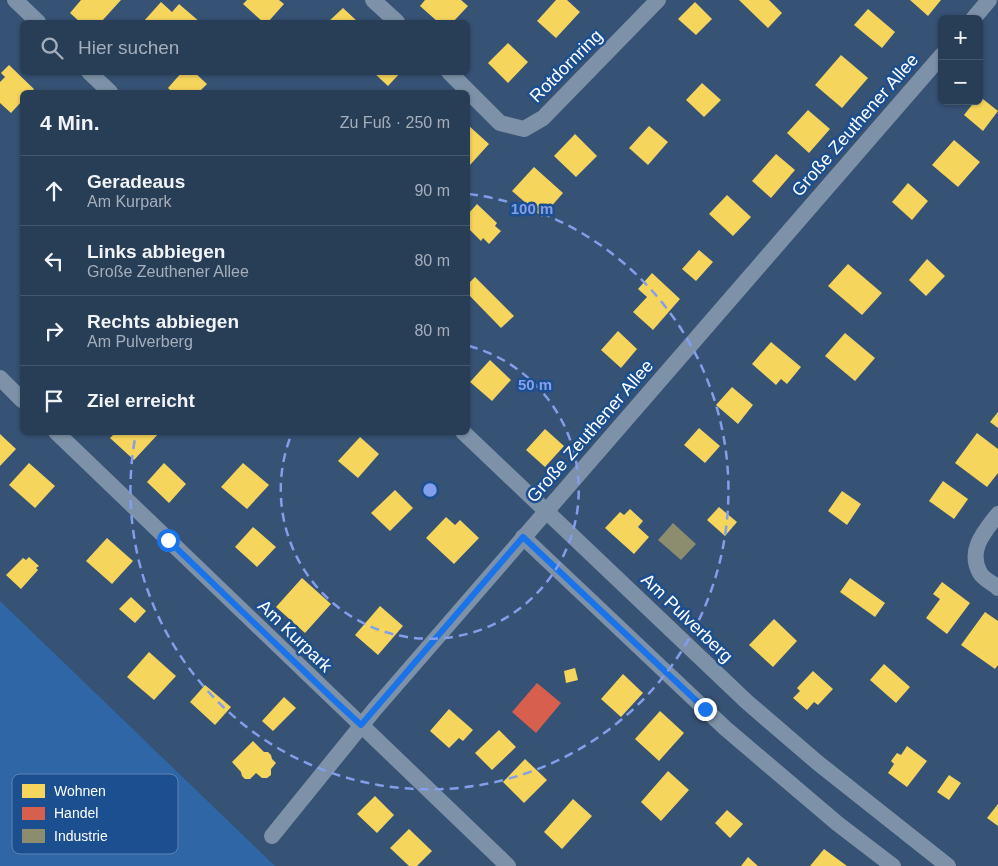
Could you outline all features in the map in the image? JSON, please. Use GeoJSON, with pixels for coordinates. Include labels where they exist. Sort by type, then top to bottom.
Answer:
{"type":"FeatureCollection","features":[{"type":"Feature","properties":{"kind":"street"},"geometry":{"type":"LineString","coordinates":[[15,0],[36,20]]}},
{"type":"Feature","properties":{"kind":"street"},"geometry":{"type":"LineString","coordinates":[[373,0],[395,20]]}},
{"type":"Feature","properties":{"kind":"street","name":"Rotdornring"},"geometry":{"type":"LineString","coordinates":[[470,93],[500,122],[524,129],[543,118],[658,0]]}},
{"type":"Feature","properties":{"kind":"street"},"geometry":{"type":"LineString","coordinates":[[977,15],[990,0]]}},
{"type":"Feature","properties":{"kind":"street","name":"Große Zeuthener Allee"},"geometry":{"type":"LineString","coordinates":[[272,836],[361,725],[938,60]]}},
{"type":"Feature","properties":{"kind":"street"},"geometry":{"type":"LineString","coordinates":[[92,75],[108,90]]}},
{"type":"Feature","properties":{"kind":"street","name":"Rotdornring"},"geometry":{"type":"LineString","coordinates":[[452,75],[467,90]]}},
{"type":"Feature","properties":{"kind":"street"},"geometry":{"type":"LineString","coordinates":[[0,378],[20,398]]}},
{"type":"Feature","properties":{"kind":"street","name":"Am Kurpark"},"geometry":{"type":"LineString","coordinates":[[59,435],[508,866]]}},
{"type":"Feature","properties":{"kind":"street","name":"Am Pulverberg"},"geometry":{"type":"LineString","coordinates":[[466,435],[746,702],[948,866]]}},
{"type":"Feature","properties":{"kind":"street"},"geometry":{"type":"LineString","coordinates":[[998,514],[980,537],[974,556],[980,574],[998,588]]}},
{"type":"Feature","properties":{"kind":"street"},"geometry":{"type":"LineString","coordinates":[[523,537],[725,728],[831,818],[893,866]]}},
{"type":"Feature","properties":{"kind":"shaded area"},"geometry":{"type":"Polygon","coordinates":[[[0,601],[275,866],[0,866],[0,601]]]}},
{"type":"Feature","properties":{"kind":"building: Wohnen"},"geometry":{"type":"Polygon","coordinates":[[[81,0],[121,0],[103,20],[78,20],[70,13],[81,0]]]}},
{"type":"Feature","properties":{"kind":"building: Wohnen"},"geometry":{"type":"Polygon","coordinates":[[[247,0],[279,0],[284,4],[270,20],[261,20],[243,4],[247,0]]]}},
{"type":"Feature","properties":{"kind":"building: Wohnen"},"geometry":{"type":"Polygon","coordinates":[[[425,0],[461,0],[468,6],[455,20],[436,20],[420,6],[425,0]]]}},
{"type":"Feature","properties":{"kind":"building: Wohnen"},"geometry":{"type":"Polygon","coordinates":[[[556,0],[567,0],[580,12],[556,38],[537,21],[556,0]]]}},
{"type":"Feature","properties":{"kind":"building: Wohnen"},"geometry":{"type":"Polygon","coordinates":[[[739,0],[769,0],[782,13],[768,28],[739,0]]]}},
{"type":"Feature","properties":{"kind":"building: Wohnen"},"geometry":{"type":"Polygon","coordinates":[[[910,0],[941,0],[928,16],[910,0]]]}},
{"type":"Feature","properties":{"kind":"building: Wohnen"},"geometry":{"type":"Polygon","coordinates":[[[161,2],[172,12],[179,4],[198,20],[145,20],[161,2]]]}},
{"type":"Feature","properties":{"kind":"building: Wohnen"},"geometry":{"type":"Polygon","coordinates":[[[695,2],[712,19],[696,35],[678,19],[695,2]]]}},
{"type":"Feature","properties":{"kind":"building: Wohnen"},"geometry":{"type":"Polygon","coordinates":[[[343,8],[356,20],[330,20],[343,8]]]}},
{"type":"Feature","properties":{"kind":"building: Wohnen"},"geometry":{"type":"Polygon","coordinates":[[[868,9],[895,32],[882,48],[854,25],[868,9]]]}},
{"type":"Feature","properties":{"kind":"building: Wohnen"},"geometry":{"type":"Polygon","coordinates":[[[508,43],[528,62],[508,83],[488,63],[508,43]]]}},
{"type":"Feature","properties":{"kind":"building: Wohnen"},"geometry":{"type":"Polygon","coordinates":[[[841,55],[868,78],[842,108],[815,85],[841,55]]]}},
{"type":"Feature","properties":{"kind":"building: Wohnen"},"geometry":{"type":"Polygon","coordinates":[[[9,65],[34,89],[20,90],[20,103],[11,113],[0,103],[0,82],[5,77],[1,73],[9,65]]]}},
{"type":"Feature","properties":{"kind":"building: Wohnen"},"geometry":{"type":"Polygon","coordinates":[[[179,75],[197,75],[207,84],[201,90],[170,90],[168,88],[179,75]]]}},
{"type":"Feature","properties":{"kind":"building: Wohnen"},"geometry":{"type":"Polygon","coordinates":[[[376,75],[398,75],[388,86],[376,75]]]}},
{"type":"Feature","properties":{"kind":"building: Wohnen"},"geometry":{"type":"Polygon","coordinates":[[[702,83],[721,100],[704,117],[686,100],[702,83]]]}},
{"type":"Feature","properties":{"kind":"building: Wohnen"},"geometry":{"type":"Polygon","coordinates":[[[983,99],[998,111],[983,131],[964,115],[972,105],[983,105],[983,99]]]}},
{"type":"Feature","properties":{"kind":"building: Wohnen"},"geometry":{"type":"Polygon","coordinates":[[[808,110],[830,129],[809,153],[787,133],[808,110]]]}},
{"type":"Feature","properties":{"kind":"building: Wohnen"},"geometry":{"type":"Polygon","coordinates":[[[649,126],[668,142],[648,165],[629,148],[649,126]]]}},
{"type":"Feature","properties":{"kind":"building: Wohnen"},"geometry":{"type":"Polygon","coordinates":[[[470,127],[489,144],[470,165],[470,127]]]}},
{"type":"Feature","properties":{"kind":"building: Wohnen"},"geometry":{"type":"Polygon","coordinates":[[[575,134],[597,156],[576,177],[554,156],[575,134]]]}},
{"type":"Feature","properties":{"kind":"building: Wohnen"},"geometry":{"type":"Polygon","coordinates":[[[954,140],[980,162],[958,187],[932,165],[954,140]]]}},
{"type":"Feature","properties":{"kind":"building: Wohnen"},"geometry":{"type":"Polygon","coordinates":[[[776,154],[795,170],[771,198],[752,181],[776,154]]]}},
{"type":"Feature","properties":{"kind":"building: Wohnen"},"geometry":{"type":"Polygon","coordinates":[[[534,167],[563,193],[542,217],[512,191],[534,167]]]}},
{"type":"Feature","properties":{"kind":"building: Wohnen"},"geometry":{"type":"Polygon","coordinates":[[[908,183],[928,201],[912,220],[892,202],[908,183]]]}},
{"type":"Feature","properties":{"kind":"building: Wohnen"},"geometry":{"type":"Polygon","coordinates":[[[727,195],[751,217],[733,236],[709,214],[727,195]]]}},
{"type":"Feature","properties":{"kind":"building: Wohnen"},"geometry":{"type":"Polygon","coordinates":[[[477,204],[497,223],[495,226],[501,231],[489,244],[483,238],[481,241],[470,230],[470,212],[477,204]]]}},
{"type":"Feature","properties":{"kind":"building: Wohnen"},"geometry":{"type":"Polygon","coordinates":[[[699,250],[713,262],[696,281],[682,269],[699,250]]]}},
{"type":"Feature","properties":{"kind":"building: Wohnen"},"geometry":{"type":"Polygon","coordinates":[[[927,259],[945,276],[926,296],[909,280],[927,259]]]}},
{"type":"Feature","properties":{"kind":"building: Wohnen"},"geometry":{"type":"Polygon","coordinates":[[[848,264],[882,293],[862,315],[828,286],[848,264]]]}},
{"type":"Feature","properties":{"kind":"building: Wohnen"},"geometry":{"type":"Polygon","coordinates":[[[652,273],[680,299],[653,330],[633,312],[647,297],[638,289],[652,273]]]}},
{"type":"Feature","properties":{"kind":"building: Wohnen"},"geometry":{"type":"Polygon","coordinates":[[[475,277],[514,316],[501,328],[470,296],[470,282],[475,277]]]}},
{"type":"Feature","properties":{"kind":"building: Wohnen"},"geometry":{"type":"Polygon","coordinates":[[[618,331],[637,349],[621,368],[601,350],[618,331]]]}},
{"type":"Feature","properties":{"kind":"building: Wohnen"},"geometry":{"type":"Polygon","coordinates":[[[845,333],[875,358],[855,381],[825,356],[845,333]]]}},
{"type":"Feature","properties":{"kind":"building: Wohnen"},"geometry":{"type":"Polygon","coordinates":[[[771,342],[801,367],[787,384],[781,379],[776,385],[752,364],[771,342]]]}},
{"type":"Feature","properties":{"kind":"building: Wohnen"},"geometry":{"type":"Polygon","coordinates":[[[490,360],[511,380],[492,401],[470,382],[490,360]]]}},
{"type":"Feature","properties":{"kind":"building: Wohnen"},"geometry":{"type":"Polygon","coordinates":[[[732,387],[753,405],[738,424],[716,405],[732,387]]]}},
{"type":"Feature","properties":{"kind":"building: Wohnen"},"geometry":{"type":"Polygon","coordinates":[[[998,412],[998,428],[990,422],[998,412]]]}},
{"type":"Feature","properties":{"kind":"building: Wohnen"},"geometry":{"type":"Polygon","coordinates":[[[699,428],[720,446],[705,463],[684,445],[699,428]]]}},
{"type":"Feature","properties":{"kind":"building: Wohnen"},"geometry":{"type":"Polygon","coordinates":[[[545,429],[564,446],[545,467],[526,450],[545,429]]]}},
{"type":"Feature","properties":{"kind":"building: Wohnen"},"geometry":{"type":"Polygon","coordinates":[[[977,433],[998,449],[998,473],[987,487],[955,463],[977,433]]]}},
{"type":"Feature","properties":{"kind":"building: Wohnen"},"geometry":{"type":"Polygon","coordinates":[[[0,434],[16,449],[0,466],[0,434]]]}},
{"type":"Feature","properties":{"kind":"building: Wohnen"},"geometry":{"type":"Polygon","coordinates":[[[113,435],[157,435],[134,460],[110,438],[113,435]]]}},
{"type":"Feature","properties":{"kind":"building: Wohnen"},"geometry":{"type":"Polygon","coordinates":[[[360,437],[379,454],[358,478],[338,461],[360,437]]]}},
{"type":"Feature","properties":{"kind":"building: Wohnen"},"geometry":{"type":"Polygon","coordinates":[[[29,463],[55,486],[35,508],[9,485],[29,463]]]}},
{"type":"Feature","properties":{"kind":"building: Wohnen"},"geometry":{"type":"Polygon","coordinates":[[[164,463],[186,484],[169,503],[147,482],[164,463]]]}},
{"type":"Feature","properties":{"kind":"building: Wohnen"},"geometry":{"type":"Polygon","coordinates":[[[243,463],[269,485],[247,509],[221,487],[243,463]]]}},
{"type":"Feature","properties":{"kind":"building: Wohnen"},"geometry":{"type":"Polygon","coordinates":[[[943,481],[968,499],[954,519],[929,501],[943,481]]]}},
{"type":"Feature","properties":{"kind":"building: Wohnen"},"geometry":{"type":"Polygon","coordinates":[[[395,490],[413,508],[390,531],[371,513],[395,490]]]}},
{"type":"Feature","properties":{"kind":"building: Wohnen"},"geometry":{"type":"Polygon","coordinates":[[[842,491],[861,504],[847,525],[828,511],[842,491]]]}},
{"type":"Feature","properties":{"kind":"building: Wohnen"},"geometry":{"type":"Polygon","coordinates":[[[719,507],[737,522],[725,536],[707,520],[719,507]]]}},
{"type":"Feature","properties":{"kind":"building: Wohnen"},"geometry":{"type":"Polygon","coordinates":[[[630,509],[643,521],[638,527],[649,537],[634,554],[605,528],[620,512],[624,515],[630,509]]]}},
{"type":"Feature","properties":{"kind":"building: Wohnen"},"geometry":{"type":"Polygon","coordinates":[[[446,517],[455,525],[460,520],[479,538],[454,564],[426,538],[446,517]]]}},
{"type":"Feature","properties":{"kind":"building: Wohnen"},"geometry":{"type":"Polygon","coordinates":[[[253,527],[276,547],[257,567],[235,547],[253,527]]]}},
{"type":"Feature","properties":{"kind":"building: Wohnen"},"geometry":{"type":"Polygon","coordinates":[[[107,538],[133,561],[112,584],[86,561],[107,538]]]}},
{"type":"Feature","properties":{"kind":"building: Wohnen"},"geometry":{"type":"Polygon","coordinates":[[[29,557],[39,566],[36,568],[38,570],[21,589],[6,575],[23,558],[26,560],[29,557]]]}},
{"type":"Feature","properties":{"kind":"building: Wohnen"},"geometry":{"type":"Polygon","coordinates":[[[302,578],[331,604],[305,633],[276,607],[302,578]]]}},
{"type":"Feature","properties":{"kind":"building: Wohnen"},"geometry":{"type":"Polygon","coordinates":[[[850,578],[885,603],[875,617],[840,592],[850,578]]]}},
{"type":"Feature","properties":{"kind":"building: Wohnen"},"geometry":{"type":"Polygon","coordinates":[[[942,582],[970,603],[947,634],[926,618],[940,599],[933,594],[942,582]]]}},
{"type":"Feature","properties":{"kind":"building: Wohnen"},"geometry":{"type":"Polygon","coordinates":[[[131,597],[146,611],[135,623],[119,609],[131,597]]]}},
{"type":"Feature","properties":{"kind":"building: Wohnen"},"geometry":{"type":"Polygon","coordinates":[[[380,606],[403,626],[378,655],[355,635],[380,606]]]}},
{"type":"Feature","properties":{"kind":"building: Wohnen"},"geometry":{"type":"Polygon","coordinates":[[[985,612],[998,621],[998,665],[995,669],[961,645],[985,612]]]}},
{"type":"Feature","properties":{"kind":"building: Wohnen"},"geometry":{"type":"Polygon","coordinates":[[[774,619],[797,641],[773,667],[749,645],[774,619]]]}},
{"type":"Feature","properties":{"kind":"building: Wohnen"},"geometry":{"type":"Polygon","coordinates":[[[149,652],[176,676],[154,700],[127,677],[149,652]]]}},
{"type":"Feature","properties":{"kind":"building: Wohnen"},"geometry":{"type":"Polygon","coordinates":[[[884,664],[910,687],[896,703],[870,680],[884,664]]]}},
{"type":"Feature","properties":{"kind":"building: Wohnen"},"geometry":{"type":"Polygon","coordinates":[[[575,668],[578,680],[566,683],[564,671],[575,668]]]}},
{"type":"Feature","properties":{"kind":"building: Wohnen"},"geometry":{"type":"Polygon","coordinates":[[[813,671],[833,689],[818,705],[814,702],[807,710],[793,698],[800,691],[797,688],[813,671]]]}},
{"type":"Feature","properties":{"kind":"building: Wohnen"},"geometry":{"type":"Polygon","coordinates":[[[623,674],[643,693],[621,717],[601,699],[623,674]]]}},
{"type":"Feature","properties":{"kind":"building: Wohnen"},"geometry":{"type":"Polygon","coordinates":[[[205,685],[231,707],[215,725],[190,702],[205,685]]]}},
{"type":"Feature","properties":{"kind":"building: Wohnen"},"geometry":{"type":"Polygon","coordinates":[[[284,697],[296,708],[273,731],[262,721],[284,697]]]}},
{"type":"Feature","properties":{"kind":"building: Wohnen"},"geometry":{"type":"Polygon","coordinates":[[[449,709],[473,730],[463,741],[459,738],[449,748],[430,731],[449,709]]]}},
{"type":"Feature","properties":{"kind":"building: Wohnen"},"geometry":{"type":"Polygon","coordinates":[[[660,711],[684,733],[659,761],[635,739],[660,711]]]}},
{"type":"Feature","properties":{"kind":"building: Wohnen"},"geometry":{"type":"Polygon","coordinates":[[[499,730],[516,747],[492,770],[475,753],[499,730]]]}},
{"type":"Feature","properties":{"kind":"building: Wohnen"},"geometry":{"type":"Polygon","coordinates":[[[253,741],[264,752],[268,752],[276,763],[271,769],[271,775],[267,778],[262,778],[256,773],[250,779],[245,779],[232,762],[253,741]]]}},
{"type":"Feature","properties":{"kind":"building: Wohnen"},"geometry":{"type":"Polygon","coordinates":[[[907,746],[927,761],[907,787],[888,773],[894,764],[891,761],[897,753],[901,755],[907,746]]]}},
{"type":"Feature","properties":{"kind":"building: Wohnen"},"geometry":{"type":"Polygon","coordinates":[[[525,759],[547,780],[524,803],[503,782],[525,759]]]}},
{"type":"Feature","properties":{"kind":"building: Wohnen"},"geometry":{"type":"Polygon","coordinates":[[[668,771],[689,790],[661,821],[641,802],[668,771]]]}},
{"type":"Feature","properties":{"kind":"building: Wohnen"},"geometry":{"type":"Polygon","coordinates":[[[949,775],[961,783],[949,800],[937,792],[949,775]]]}},
{"type":"Feature","properties":{"kind":"building: Wohnen"},"geometry":{"type":"Polygon","coordinates":[[[375,796],[394,815],[377,833],[357,814],[375,796]]]}},
{"type":"Feature","properties":{"kind":"building: Wohnen"},"geometry":{"type":"Polygon","coordinates":[[[573,799],[592,816],[562,849],[544,832],[573,799]]]}},
{"type":"Feature","properties":{"kind":"building: Wohnen"},"geometry":{"type":"Polygon","coordinates":[[[998,804],[998,826],[987,818],[998,804]]]}},
{"type":"Feature","properties":{"kind":"building: Wohnen"},"geometry":{"type":"Polygon","coordinates":[[[727,810],[743,824],[730,838],[715,823],[727,810]]]}},
{"type":"Feature","properties":{"kind":"building: Wohnen"},"geometry":{"type":"Polygon","coordinates":[[[409,829],[432,851],[417,866],[409,866],[390,848],[409,829]]]}},
{"type":"Feature","properties":{"kind":"building: Wohnen"},"geometry":{"type":"Polygon","coordinates":[[[824,849],[847,866],[810,866],[824,849]]]}},
{"type":"Feature","properties":{"kind":"building: Wohnen"},"geometry":{"type":"Polygon","coordinates":[[[748,857],[758,866],[741,866],[748,857]]]}},
{"type":"Feature","properties":{"kind":"building: Handel"},"geometry":{"type":"Polygon","coordinates":[[[537,683],[561,703],[536,733],[512,712],[537,683]]]}},
{"type":"Feature","properties":{"kind":"building: Industrie"},"geometry":{"type":"Polygon","coordinates":[[[673,523],[696,544],[681,560],[658,540],[673,523]]]}},
{"type":"Feature","properties":{"kind":"route"},"geometry":{"type":"LineString","coordinates":[[168,540],[361,725],[523,537],[705,709]]}}]}
